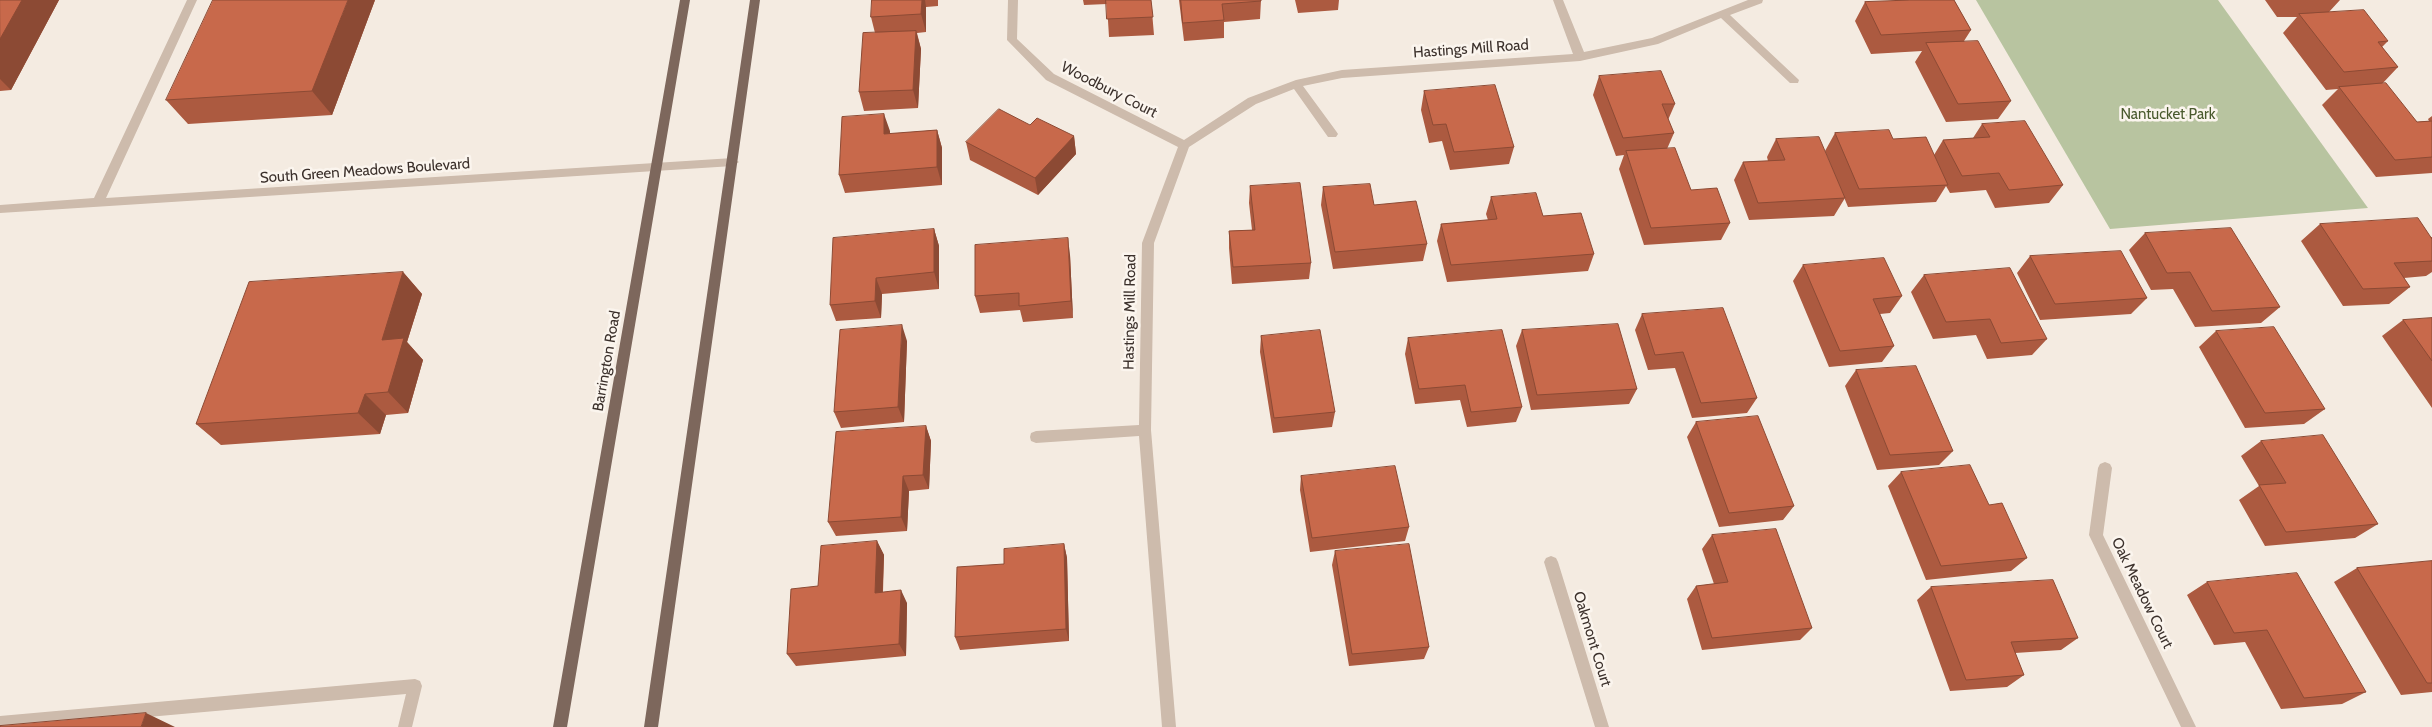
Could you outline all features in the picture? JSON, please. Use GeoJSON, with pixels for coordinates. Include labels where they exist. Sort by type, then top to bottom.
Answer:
{"type":"FeatureCollection","features":[{"type":"Feature","properties":{"kind":"main road","name":"Barrington Road"},"geometry":{"type":"LineString","coordinates":[[560,727],[685,0]]}},
{"type":"Feature","properties":{"kind":"main road"},"geometry":{"type":"LineString","coordinates":[[651,727],[755,0]]}},
{"type":"Feature","properties":{"kind":"street"},"geometry":{"type":"LineString","coordinates":[[98,203],[192,0]]}},
{"type":"Feature","properties":{"kind":"street","name":"Woodbury Court"},"geometry":{"type":"LineString","coordinates":[[1013,0],[1012,40],[1050,77],[1184,145]]}},
{"type":"Feature","properties":{"kind":"street"},"geometry":{"type":"LineString","coordinates":[[1558,0],[1580,57]]}},
{"type":"Feature","properties":{"kind":"street","name":"Hastings Mill Road"},"geometry":{"type":"LineString","coordinates":[[1169,727],[1145,430],[1148,243],[1184,145],[1252,101],[1296,84],[1342,74],[1580,57],[1654,41],[1758,0]]}},
{"type":"Feature","properties":{"kind":"street"},"geometry":{"type":"LineString","coordinates":[[1724,15],[1794,80]]}},
{"type":"Feature","properties":{"kind":"street"},"geometry":{"type":"LineString","coordinates":[[1296,84],[1332,134]]}},
{"type":"Feature","properties":{"kind":"street","name":"South Green Meadows Boulevard"},"geometry":{"type":"LineString","coordinates":[[0,210],[732,162]]}},
{"type":"Feature","properties":{"kind":"street"},"geometry":{"type":"LineString","coordinates":[[1036,437],[1145,430]]}},
{"type":"Feature","properties":{"kind":"street","name":"Oak Meadow Court"},"geometry":{"type":"LineString","coordinates":[[2105,468],[2096,535],[2189,727]]}},
{"type":"Feature","properties":{"kind":"street","name":"Oakmont Court"},"geometry":{"type":"LineString","coordinates":[[1551,562],[1602,727]]}},
{"type":"Feature","properties":{"kind":"street"},"geometry":{"type":"LineString","coordinates":[[0,723],[415,686],[405,727]]}},
{"type":"Feature","properties":{"kind":"green space","name":"Nantucket Park"},"geometry":{"type":"Polygon","coordinates":[[[1976,0],[2218,0],[2368,208],[2110,229],[1976,0]]]}},
{"type":"Feature","properties":{"kind":"building"},"geometry":{"type":"Polygon","coordinates":[[[0,0],[22,0],[0,39],[0,0]]]}},
{"type":"Feature","properties":{"kind":"building"},"geometry":{"type":"Polygon","coordinates":[[[213,0],[348,0],[312,91],[166,100],[213,0]]]}},
{"type":"Feature","properties":{"kind":"building"},"geometry":{"type":"Polygon","coordinates":[[[872,0],[922,0],[921,14],[871,17],[872,0]]]}},
{"type":"Feature","properties":{"kind":"building"},"geometry":{"type":"Polygon","coordinates":[[[1106,0],[1151,0],[1153,17],[1107,19],[1106,0]]]}},
{"type":"Feature","properties":{"kind":"building"},"geometry":{"type":"Polygon","coordinates":[[[1181,0],[1261,1],[1222,4],[1224,20],[1183,23],[1181,0]]]}},
{"type":"Feature","properties":{"kind":"building"},"geometry":{"type":"Polygon","coordinates":[[[1954,0],[1971,30],[1881,35],[1865,2],[1954,0]]]}},
{"type":"Feature","properties":{"kind":"building"},"geometry":{"type":"Polygon","coordinates":[[[2364,10],[2388,41],[2378,42],[2398,67],[2344,72],[2299,14],[2364,10]]]}},
{"type":"Feature","properties":{"kind":"building"},"geometry":{"type":"Polygon","coordinates":[[[916,31],[913,90],[859,92],[863,33],[916,31]]]}},
{"type":"Feature","properties":{"kind":"building"},"geometry":{"type":"Polygon","coordinates":[[[1978,41],[2011,101],[1958,104],[1926,43],[1978,41]]]}},
{"type":"Feature","properties":{"kind":"building"},"geometry":{"type":"Polygon","coordinates":[[[1661,71],[1675,104],[1662,104],[1674,133],[1623,138],[1599,76],[1661,71]]]}},
{"type":"Feature","properties":{"kind":"building"},"geometry":{"type":"Polygon","coordinates":[[[2386,83],[2417,122],[2432,121],[2432,157],[2395,160],[2339,87],[2386,83]]]}},
{"type":"Feature","properties":{"kind":"building"},"geometry":{"type":"Polygon","coordinates":[[[1495,85],[1514,147],[1454,152],[1446,124],[1433,125],[1424,91],[1495,85]]]}},
{"type":"Feature","properties":{"kind":"building"},"geometry":{"type":"Polygon","coordinates":[[[999,109],[1030,125],[1037,118],[1074,136],[1035,178],[966,142],[999,109]]]}},
{"type":"Feature","properties":{"kind":"building"},"geometry":{"type":"Polygon","coordinates":[[[884,114],[884,134],[937,130],[937,167],[839,175],[842,117],[884,114]]]}},
{"type":"Feature","properties":{"kind":"building"},"geometry":{"type":"Polygon","coordinates":[[[2025,121],[2063,185],[2009,190],[1999,173],[1962,176],[1943,140],[1990,137],[1982,124],[2025,121]]]}},
{"type":"Feature","properties":{"kind":"building"},"geometry":{"type":"Polygon","coordinates":[[[1889,130],[1893,139],[1926,137],[1948,185],[1859,189],[1835,133],[1889,130]]]}},
{"type":"Feature","properties":{"kind":"building"},"geometry":{"type":"Polygon","coordinates":[[[1819,137],[1845,198],[1758,203],[1743,162],[1785,160],[1776,139],[1819,137]]]}},
{"type":"Feature","properties":{"kind":"building"},"geometry":{"type":"Polygon","coordinates":[[[1675,148],[1691,190],[1717,188],[1730,223],[1651,228],[1626,151],[1675,148]]]}},
{"type":"Feature","properties":{"kind":"building"},"geometry":{"type":"Polygon","coordinates":[[[1300,183],[1311,263],[1233,267],[1229,231],[1255,230],[1250,186],[1300,183]]]}},
{"type":"Feature","properties":{"kind":"building"},"geometry":{"type":"Polygon","coordinates":[[[1370,184],[1374,205],[1416,201],[1427,244],[1335,252],[1323,187],[1370,184]]]}},
{"type":"Feature","properties":{"kind":"building"},"geometry":{"type":"Polygon","coordinates":[[[1536,193],[1543,216],[1581,213],[1594,254],[1451,265],[1441,224],[1497,219],[1491,197],[1536,193]]]}},
{"type":"Feature","properties":{"kind":"building"},"geometry":{"type":"Polygon","coordinates":[[[2418,218],[2432,239],[2432,261],[2394,263],[2410,287],[2363,289],[2320,224],[2418,218]]]}},
{"type":"Feature","properties":{"kind":"building"},"geometry":{"type":"Polygon","coordinates":[[[2231,228],[2280,307],[2212,311],[2190,272],[2167,273],[2145,233],[2231,228]]]}},
{"type":"Feature","properties":{"kind":"building"},"geometry":{"type":"Polygon","coordinates":[[[934,229],[934,272],[876,278],[875,301],[830,305],[833,238],[934,229]]]}},
{"type":"Feature","properties":{"kind":"building"},"geometry":{"type":"Polygon","coordinates":[[[1068,238],[1071,301],[1019,306],[1019,293],[975,296],[975,245],[1068,238]]]}},
{"type":"Feature","properties":{"kind":"building"},"geometry":{"type":"Polygon","coordinates":[[[2121,251],[2147,298],[2055,304],[2030,256],[2121,251]]]}},
{"type":"Feature","properties":{"kind":"building"},"geometry":{"type":"Polygon","coordinates":[[[1884,258],[1902,296],[1873,299],[1894,346],[1840,351],[1803,265],[1884,258]]]}},
{"type":"Feature","properties":{"kind":"building"},"geometry":{"type":"Polygon","coordinates":[[[2010,268],[2047,339],[2001,343],[1990,319],[1946,322],[1924,275],[2010,268]]]}},
{"type":"Feature","properties":{"kind":"building"},"geometry":{"type":"Polygon","coordinates":[[[403,272],[382,340],[404,338],[388,392],[365,394],[358,413],[196,424],[249,282],[403,272]]]}},
{"type":"Feature","properties":{"kind":"building"},"geometry":{"type":"Polygon","coordinates":[[[1723,308],[1757,398],[1701,403],[1683,352],[1655,355],[1642,314],[1723,308]]]}},
{"type":"Feature","properties":{"kind":"building"},"geometry":{"type":"Polygon","coordinates":[[[2432,318],[2432,361],[2403,320],[2432,318]]]}},
{"type":"Feature","properties":{"kind":"building"},"geometry":{"type":"Polygon","coordinates":[[[1618,324],[1637,389],[1537,395],[1522,330],[1618,324]]]}},
{"type":"Feature","properties":{"kind":"building"},"geometry":{"type":"Polygon","coordinates":[[[902,325],[898,407],[834,412],[840,330],[902,325]]]}},
{"type":"Feature","properties":{"kind":"building"},"geometry":{"type":"Polygon","coordinates":[[[2274,327],[2325,409],[2265,413],[2216,331],[2274,327]]]}},
{"type":"Feature","properties":{"kind":"building"},"geometry":{"type":"Polygon","coordinates":[[[1320,330],[1335,412],[1274,418],[1261,336],[1320,330]]]}},
{"type":"Feature","properties":{"kind":"building"},"geometry":{"type":"Polygon","coordinates":[[[1502,330],[1522,407],[1471,412],[1465,385],[1419,389],[1408,338],[1502,330]]]}},
{"type":"Feature","properties":{"kind":"building"},"geometry":{"type":"Polygon","coordinates":[[[1916,366],[1953,451],[1890,455],[1856,370],[1916,366]]]}},
{"type":"Feature","properties":{"kind":"building"},"geometry":{"type":"Polygon","coordinates":[[[1758,416],[1794,506],[1729,513],[1696,422],[1758,416]]]}},
{"type":"Feature","properties":{"kind":"building"},"geometry":{"type":"Polygon","coordinates":[[[926,426],[923,475],[903,476],[901,517],[828,522],[836,432],[926,426]]]}},
{"type":"Feature","properties":{"kind":"building"},"geometry":{"type":"Polygon","coordinates":[[[2323,435],[2378,524],[2286,532],[2259,485],[2286,483],[2261,441],[2323,435]]]}},
{"type":"Feature","properties":{"kind":"building"},"geometry":{"type":"Polygon","coordinates":[[[1970,465],[1989,505],[2002,503],[2027,558],[1941,566],[1901,472],[1970,465]]]}},
{"type":"Feature","properties":{"kind":"building"},"geometry":{"type":"Polygon","coordinates":[[[1395,466],[1409,527],[1312,538],[1301,476],[1395,466]]]}},
{"type":"Feature","properties":{"kind":"building"},"geometry":{"type":"Polygon","coordinates":[[[1776,529],[1812,628],[1712,638],[1696,586],[1728,582],[1712,535],[1776,529]]]}},
{"type":"Feature","properties":{"kind":"building"},"geometry":{"type":"Polygon","coordinates":[[[877,541],[875,593],[901,590],[899,644],[787,654],[791,589],[818,586],[821,546],[877,541]]]}},
{"type":"Feature","properties":{"kind":"building"},"geometry":{"type":"Polygon","coordinates":[[[1064,544],[1066,629],[955,637],[957,567],[1004,564],[1004,549],[1064,544]]]}},
{"type":"Feature","properties":{"kind":"building"},"geometry":{"type":"Polygon","coordinates":[[[1409,544],[1429,647],[1352,654],[1335,551],[1409,544]]]}},
{"type":"Feature","properties":{"kind":"building"},"geometry":{"type":"Polygon","coordinates":[[[2432,561],[2432,683],[2427,683],[2357,568],[2432,561]]]}},
{"type":"Feature","properties":{"kind":"building"},"geometry":{"type":"Polygon","coordinates":[[[2297,573],[2366,692],[2304,698],[2267,630],[2234,633],[2207,582],[2297,573]]]}},
{"type":"Feature","properties":{"kind":"building"},"geometry":{"type":"Polygon","coordinates":[[[2053,580],[2078,638],[2011,642],[2024,675],[1966,680],[1931,587],[2053,580]]]}},
{"type":"Feature","properties":{"kind":"building"},"geometry":{"type":"Polygon","coordinates":[[[146,713],[141,727],[0,727],[0,726],[146,713]]]}}]}
